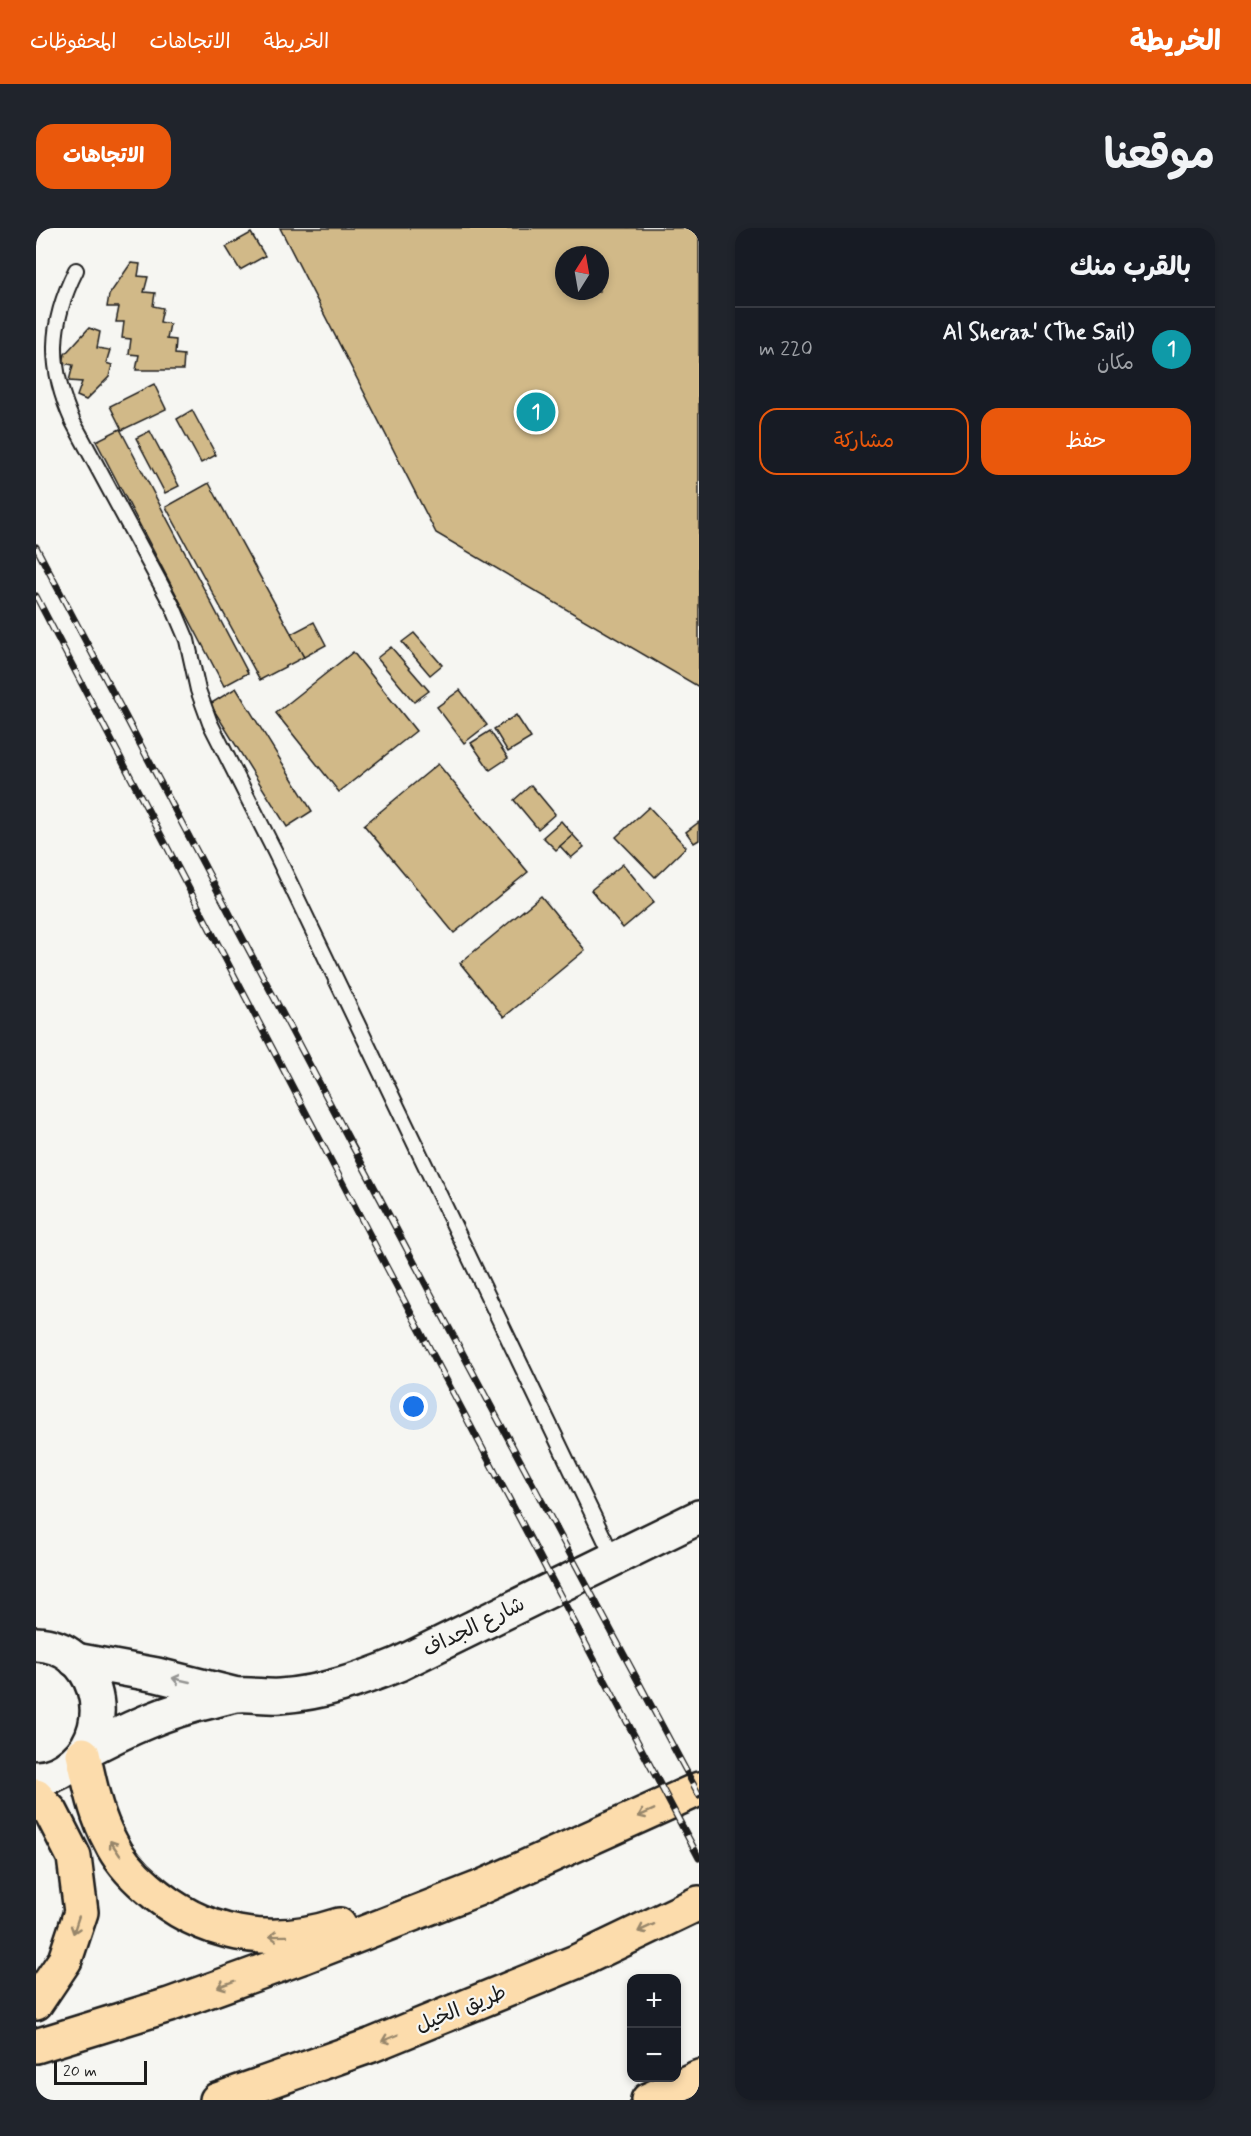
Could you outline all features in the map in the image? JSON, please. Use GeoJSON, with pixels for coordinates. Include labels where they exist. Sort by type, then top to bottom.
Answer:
{"type":"FeatureCollection","features":[{"type":"Feature","properties":{"kind":"highway"},"geometry":{"type":"LineString","coordinates":[[84,1753],[94,1804],[110,1842],[134,1876],[165,1903],[201,1923],[241,1935],[282,1937],[323,1930],[363,1917],[477,1889]]}},
{"type":"Feature","properties":{"kind":"highway"},"geometry":{"type":"LineString","coordinates":[[36,2046],[180,2001],[302,1957],[477,1889],[699,1789]]}},
{"type":"Feature","properties":{"kind":"highway"},"geometry":{"type":"LineString","coordinates":[[36,1796],[51,1812],[75,1857],[81,1912],[65,1960],[36,2003]]}},
{"type":"Feature","properties":{"kind":"highway","name":"طريق الخيل"},"geometry":{"type":"LineString","coordinates":[[217,2100],[372,2045],[578,1961],[699,1903]]}},
{"type":"Feature","properties":{"kind":"highway"},"geometry":{"type":"LineString","coordinates":[[648,2100],[699,2078]]}},
{"type":"Feature","properties":{"kind":"street","name":"شارع الجداف"},"geometry":{"type":"LineString","coordinates":[[59,1652],[238,1695],[279,1696],[321,1691],[361,1680],[399,1664],[699,1517]]}},
{"type":"Feature","properties":{"kind":"street"},"geometry":{"type":"LineString","coordinates":[[36,1621],[59,1652],[88,1675],[96,1694],[98,1714],[94,1734],[84,1753]]}},
{"type":"Feature","properties":{"kind":"street","name":"شارع الجداف"},"geometry":{"type":"LineString","coordinates":[[36,1778],[65,1770],[84,1753],[158,1716],[238,1695]]}},
{"type":"Feature","properties":{"kind":"lane"},"geometry":{"type":"LineString","coordinates":[[76,270],[64,294],[57,319],[56,372],[62,398],[173,607],[187,640],[198,690],[210,723],[280,863],[614,1559]]}},
{"type":"Feature","properties":{"kind":"building"},"geometry":{"type":"Polygon","coordinates":[[[36,228],[42,228],[37,239],[36,238],[36,228]]]}},
{"type":"Feature","properties":{"kind":"building"},"geometry":{"type":"Polygon","coordinates":[[[280,228],[699,228],[699,687],[436,533],[280,228]]]}},
{"type":"Feature","properties":{"kind":"building"},"geometry":{"type":"Polygon","coordinates":[[[251,233],[265,256],[240,270],[226,247],[251,233]]]}},
{"type":"Feature","properties":{"kind":"building"},"geometry":{"type":"Polygon","coordinates":[[[131,263],[140,264],[138,276],[148,277],[144,292],[155,293],[153,306],[163,308],[160,322],[170,324],[167,339],[176,340],[175,354],[184,355],[183,370],[136,370],[139,355],[129,354],[131,339],[122,338],[124,322],[116,322],[119,307],[107,307],[109,295],[131,263]]]}},
{"type":"Feature","properties":{"kind":"building"},"geometry":{"type":"Polygon","coordinates":[[[89,328],[100,332],[97,348],[110,350],[106,363],[112,365],[109,377],[86,400],[77,396],[82,382],[69,381],[73,365],[63,363],[65,354],[89,328]]]}},
{"type":"Feature","properties":{"kind":"building"},"geometry":{"type":"Polygon","coordinates":[[[154,384],[166,409],[122,430],[110,406],[154,384]]]}},
{"type":"Feature","properties":{"kind":"building"},"geometry":{"type":"Polygon","coordinates":[[[192,410],[216,455],[201,463],[177,419],[192,410]]]}},
{"type":"Feature","properties":{"kind":"building"},"geometry":{"type":"Polygon","coordinates":[[[120,429],[248,673],[224,686],[96,441],[120,429]]]}},
{"type":"Feature","properties":{"kind":"building"},"geometry":{"type":"Polygon","coordinates":[[[150,431],[179,486],[165,493],[136,438],[150,431]]]}},
{"type":"Feature","properties":{"kind":"building"},"geometry":{"type":"Polygon","coordinates":[[[209,483],[304,657],[260,680],[166,507],[209,483]]]}},
{"type":"Feature","properties":{"kind":"building"},"geometry":{"type":"Polygon","coordinates":[[[314,622],[326,645],[304,657],[291,634],[314,622]]]}},
{"type":"Feature","properties":{"kind":"building"},"geometry":{"type":"Polygon","coordinates":[[[414,633],[442,665],[430,675],[402,642],[414,633]]]}},
{"type":"Feature","properties":{"kind":"building"},"geometry":{"type":"Polygon","coordinates":[[[391,647],[429,691],[414,702],[377,658],[391,647]]]}},
{"type":"Feature","properties":{"kind":"building"},"geometry":{"type":"Polygon","coordinates":[[[353,652],[416,731],[339,792],[276,713],[353,652]]]}},
{"type":"Feature","properties":{"kind":"building"},"geometry":{"type":"Polygon","coordinates":[[[236,688],[312,811],[287,827],[210,704],[236,688]]]}},
{"type":"Feature","properties":{"kind":"building"},"geometry":{"type":"Polygon","coordinates":[[[460,690],[487,725],[464,743],[437,707],[460,690]]]}},
{"type":"Feature","properties":{"kind":"building"},"geometry":{"type":"Polygon","coordinates":[[[516,715],[531,738],[508,752],[494,729],[516,715]]]}},
{"type":"Feature","properties":{"kind":"building"},"geometry":{"type":"Polygon","coordinates":[[[490,731],[508,758],[490,770],[471,743],[490,731]]]}},
{"type":"Feature","properties":{"kind":"building"},"geometry":{"type":"Polygon","coordinates":[[[438,764],[528,872],[454,933],[364,825],[438,764]]]}},
{"type":"Feature","properties":{"kind":"building"},"geometry":{"type":"Polygon","coordinates":[[[531,785],[555,814],[538,829],[514,800],[531,785]]]}},
{"type":"Feature","properties":{"kind":"building"},"geometry":{"type":"Polygon","coordinates":[[[649,807],[686,847],[655,877],[616,837],[649,807]]]}},
{"type":"Feature","properties":{"kind":"building"},"geometry":{"type":"Polygon","coordinates":[[[561,821],[573,835],[556,850],[543,837],[561,821]]]}},
{"type":"Feature","properties":{"kind":"building"},"geometry":{"type":"Polygon","coordinates":[[[699,822],[699,840],[694,843],[686,832],[699,822]]]}},
{"type":"Feature","properties":{"kind":"building"},"geometry":{"type":"Polygon","coordinates":[[[573,835],[584,847],[571,858],[560,846],[573,835]]]}},
{"type":"Feature","properties":{"kind":"building"},"geometry":{"type":"Polygon","coordinates":[[[623,864],[654,902],[623,928],[591,890],[623,864]]]}},
{"type":"Feature","properties":{"kind":"building"},"geometry":{"type":"Polygon","coordinates":[[[541,896],[585,950],[504,1017],[460,963],[541,896]]]}},
{"type":"Feature","properties":{"kind":"railway"},"geometry":{"type":"LineString","coordinates":[[36,547],[409,1253],[699,1795]]}},
{"type":"Feature","properties":{"kind":"railway"},"geometry":{"type":"LineString","coordinates":[[36,596],[699,1858]]}},
{"type":"Feature","properties":{"kind":"place","name":"Al Sheraa' (The Sail)"},"geometry":{"type":"Point","coordinates":[536,412]}}]}
